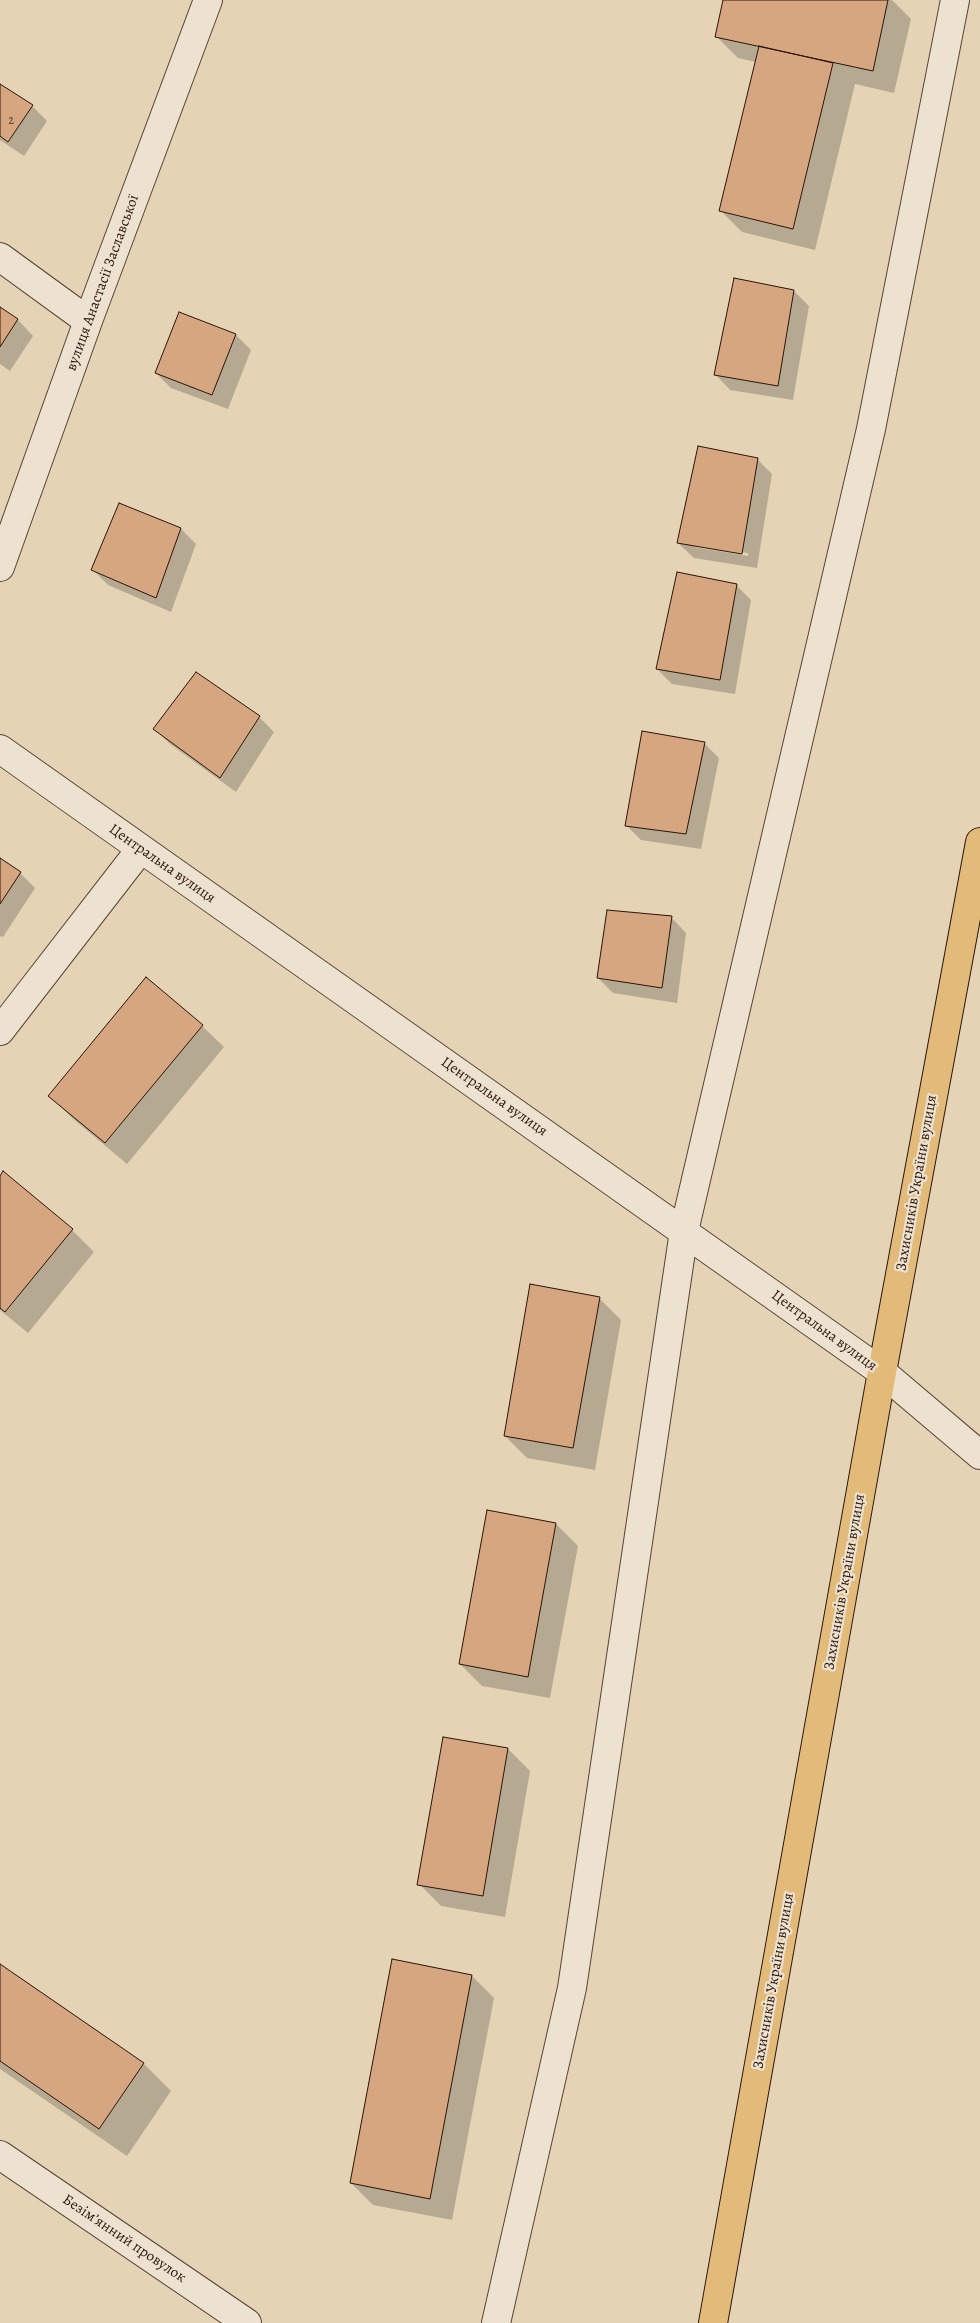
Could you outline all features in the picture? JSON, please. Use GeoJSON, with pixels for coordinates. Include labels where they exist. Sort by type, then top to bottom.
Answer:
{"type":"FeatureCollection","features":[{"type":"Feature","properties":{"kind":"highway","name":"Захисників України вулиця"},"geometry":{"type":"LineString","coordinates":[[713,2323],[882,1372],[980,842]]}},
{"type":"Feature","properties":{"kind":"street","name":"вулиця Анастасії Заславської"},"geometry":{"type":"LineString","coordinates":[[0,567],[88,321],[208,0]]}},
{"type":"Feature","properties":{"kind":"street"},"geometry":{"type":"LineString","coordinates":[[496,2323],[572,1988],[684,1231],[871,429],[955,0]]}},
{"type":"Feature","properties":{"kind":"street"},"geometry":{"type":"LineString","coordinates":[[0,257],[88,321]]}},
{"type":"Feature","properties":{"kind":"street","name":"Центральна вулиця"},"geometry":{"type":"LineString","coordinates":[[0,748],[140,850],[882,1372],[980,1455]]}},
{"type":"Feature","properties":{"kind":"street"},"geometry":{"type":"LineString","coordinates":[[0,1031],[140,850]]}},
{"type":"Feature","properties":{"kind":"street","name":"Безімʼянний провулок"},"geometry":{"type":"LineString","coordinates":[[0,2155],[247,2323]]}},
{"type":"Feature","properties":{"kind":"building"},"geometry":{"type":"Polygon","coordinates":[[[723,0],[888,0],[873,71],[715,37],[723,0]]]}},
{"type":"Feature","properties":{"kind":"building"},"geometry":{"type":"Polygon","coordinates":[[[759,46],[833,63],[793,229],[719,211],[759,46]]]}},
{"type":"Feature","properties":{"kind":"building"},"geometry":{"type":"Polygon","coordinates":[[[0,84],[33,105],[8,142],[0,136],[0,84]]]}},
{"type":"Feature","properties":{"kind":"building"},"geometry":{"type":"Polygon","coordinates":[[[734,278],[794,290],[778,386],[714,375],[734,278]]]}},
{"type":"Feature","properties":{"kind":"building"},"geometry":{"type":"Polygon","coordinates":[[[0,307],[18,319],[0,347],[0,307]]]}},
{"type":"Feature","properties":{"kind":"building"},"geometry":{"type":"Polygon","coordinates":[[[179,312],[236,334],[212,395],[155,373],[179,312]]]}},
{"type":"Feature","properties":{"kind":"building"},"geometry":{"type":"Polygon","coordinates":[[[698,446],[758,458],[742,554],[677,543],[698,446]]]}},
{"type":"Feature","properties":{"kind":"building"},"geometry":{"type":"Polygon","coordinates":[[[119,503],[181,528],[156,598],[91,570],[119,503]]]}},
{"type":"Feature","properties":{"kind":"building"},"geometry":{"type":"Polygon","coordinates":[[[677,572],[737,584],[720,680],[656,669],[677,572]]]}},
{"type":"Feature","properties":{"kind":"building"},"geometry":{"type":"Polygon","coordinates":[[[196,672],[260,716],[220,778],[153,729],[196,672]]]}},
{"type":"Feature","properties":{"kind":"building"},"geometry":{"type":"Polygon","coordinates":[[[642,731],[705,742],[686,834],[625,826],[642,731]]]}},
{"type":"Feature","properties":{"kind":"building"},"geometry":{"type":"Polygon","coordinates":[[[0,858],[21,872],[0,904],[0,858]]]}},
{"type":"Feature","properties":{"kind":"building"},"geometry":{"type":"Polygon","coordinates":[[[607,910],[672,916],[662,988],[597,978],[607,910]]]}},
{"type":"Feature","properties":{"kind":"building"},"geometry":{"type":"Polygon","coordinates":[[[146,977],[203,1025],[105,1143],[48,1096],[146,977]]]}},
{"type":"Feature","properties":{"kind":"building"},"geometry":{"type":"Polygon","coordinates":[[[3,1171],[73,1229],[5,1312],[0,1308],[0,1176],[3,1171]]]}},
{"type":"Feature","properties":{"kind":"building"},"geometry":{"type":"Polygon","coordinates":[[[530,1284],[600,1297],[573,1448],[504,1436],[530,1284]]]}},
{"type":"Feature","properties":{"kind":"building"},"geometry":{"type":"Polygon","coordinates":[[[487,1510],[556,1523],[528,1677],[459,1664],[487,1510]]]}},
{"type":"Feature","properties":{"kind":"building"},"geometry":{"type":"Polygon","coordinates":[[[443,1737],[508,1748],[483,1896],[417,1885],[443,1737]]]}},
{"type":"Feature","properties":{"kind":"building"},"geometry":{"type":"Polygon","coordinates":[[[392,1959],[472,1975],[430,2199],[350,2183],[392,1959]]]}},
{"type":"Feature","properties":{"kind":"building"},"geometry":{"type":"Polygon","coordinates":[[[0,1964],[144,2063],[99,2129],[0,2061],[0,1964]]]}}]}
